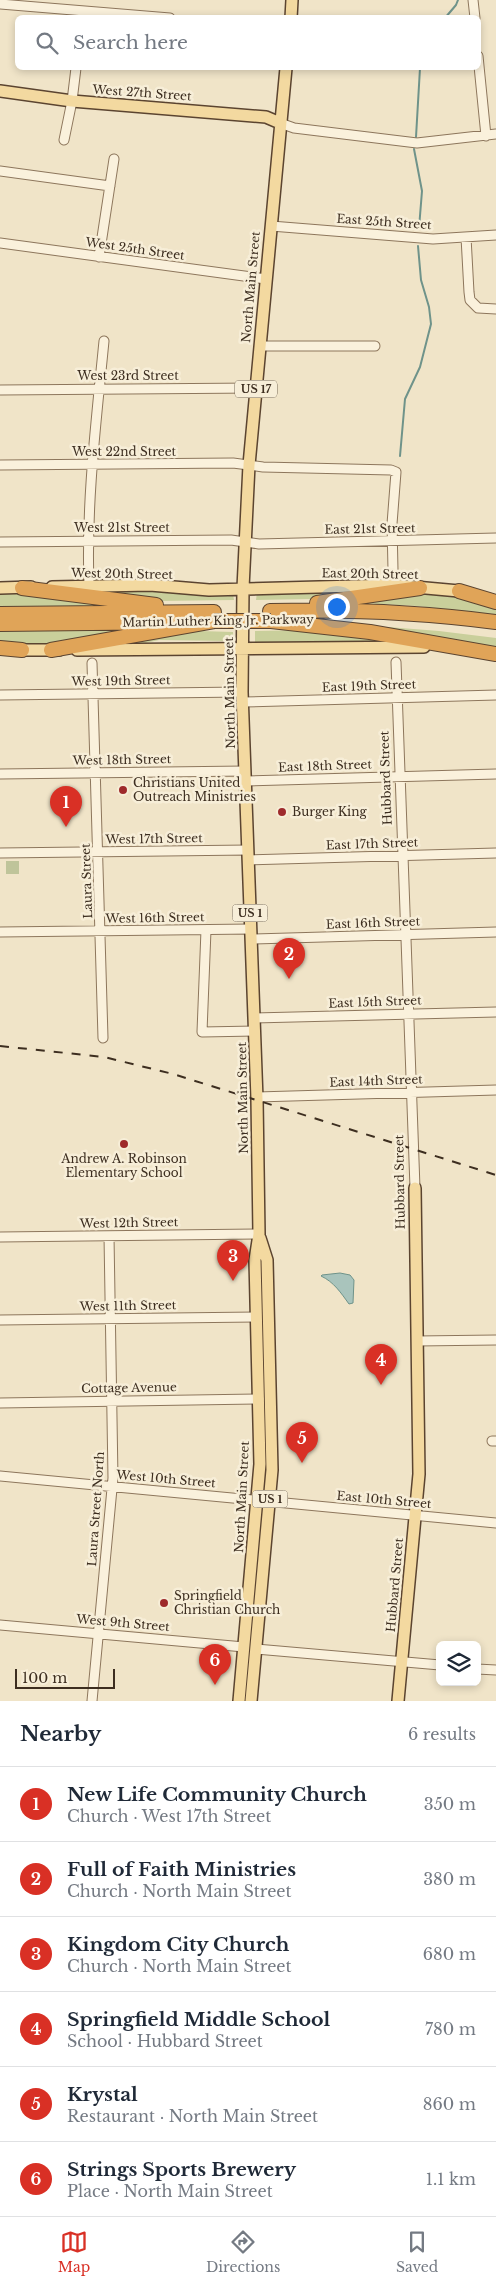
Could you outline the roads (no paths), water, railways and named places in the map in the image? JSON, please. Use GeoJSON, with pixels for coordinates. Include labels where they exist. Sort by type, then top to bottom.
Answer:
{"type":"FeatureCollection","features":[{"type":"Feature","properties":{"kind":"highway"},"geometry":{"type":"LineString","coordinates":[[22,588],[183,607],[211,615]]}},
{"type":"Feature","properties":{"kind":"highway"},"geometry":{"type":"LineString","coordinates":[[272,614],[295,605],[420,588]]}},
{"type":"Feature","properties":{"kind":"highway"},"geometry":{"type":"LineString","coordinates":[[460,591],[496,602]]}},
{"type":"Feature","properties":{"kind":"highway","name":"Martin Luther King Jr. Parkway"},"geometry":{"type":"LineString","coordinates":[[0,614],[211,615],[382,611],[496,622]]}},
{"type":"Feature","properties":{"kind":"highway"},"geometry":{"type":"LineString","coordinates":[[272,614],[496,655]]}},
{"type":"Feature","properties":{"kind":"highway","name":"Martin Luther King Jr. Parkway"},"geometry":{"type":"LineString","coordinates":[[272,614],[402,621],[496,632]]}},
{"type":"Feature","properties":{"kind":"highway"},"geometry":{"type":"LineString","coordinates":[[51,650],[211,615]]}},
{"type":"Feature","properties":{"kind":"highway","name":"Martin Luther King Jr. Parkway"},"geometry":{"type":"LineString","coordinates":[[0,624],[211,615]]}},
{"type":"Feature","properties":{"kind":"highway"},"geometry":{"type":"LineString","coordinates":[[0,650],[22,650]]}},
{"type":"Feature","properties":{"kind":"main road"},"geometry":{"type":"LineString","coordinates":[[291,15],[292,0]]}},
{"type":"Feature","properties":{"kind":"main road","name":"US 17"},"geometry":{"type":"LineString","coordinates":[[280,123],[286,70]]}},
{"type":"Feature","properties":{"kind":"main road","name":"West 27th Street"},"geometry":{"type":"LineString","coordinates":[[0,91],[72,102],[266,117],[280,123]]}},
{"type":"Feature","properties":{"kind":"main road","name":"North Main Street"},"geometry":{"type":"LineString","coordinates":[[264,1501],[260,1464],[255,1260],[259,1234],[257,1097],[242,697],[242,649],[248,465],[280,123]]}},
{"type":"Feature","properties":{"kind":"main road","name":"West 20th Street"},"geometry":{"type":"LineString","coordinates":[[0,588],[150,585],[209,590],[243,588]]}},
{"type":"Feature","properties":{"kind":"main road","name":"East 20th Street"},"geometry":{"type":"LineString","coordinates":[[243,588],[393,586],[460,591]]}},
{"type":"Feature","properties":{"kind":"main road"},"geometry":{"type":"LineString","coordinates":[[22,650],[242,649],[395,645],[473,651]]}},
{"type":"Feature","properties":{"kind":"main road","name":"Hubbard Street"},"geometry":{"type":"LineString","coordinates":[[398,1701],[419,1464],[415,1188]]}},
{"type":"Feature","properties":{"kind":"main road","name":"North Main Street"},"geometry":{"type":"LineString","coordinates":[[239,1701],[250,1648],[264,1501],[272,1455],[267,1260],[259,1234]]}},
{"type":"Feature","properties":{"kind":"main road","name":"North Main Street"},"geometry":{"type":"LineString","coordinates":[[250,1648],[251,1701]]}},
{"type":"Feature","properties":{"kind":"street"},"geometry":{"type":"LineString","coordinates":[[473,0],[475,15]]}},
{"type":"Feature","properties":{"kind":"street"},"geometry":{"type":"LineString","coordinates":[[0,4],[104,15]]}},
{"type":"Feature","properties":{"kind":"street"},"geometry":{"type":"LineString","coordinates":[[64,140],[72,102],[76,70]]}},
{"type":"Feature","properties":{"kind":"street"},"geometry":{"type":"LineString","coordinates":[[479,70],[486,136]]}},
{"type":"Feature","properties":{"kind":"street"},"geometry":{"type":"LineString","coordinates":[[280,123],[294,128],[417,143],[496,134]]}},
{"type":"Feature","properties":{"kind":"street"},"geometry":{"type":"LineString","coordinates":[[100,257],[114,159]]}},
{"type":"Feature","properties":{"kind":"street"},"geometry":{"type":"LineString","coordinates":[[0,171],[110,186]]}},
{"type":"Feature","properties":{"kind":"street","name":"East 25th Street"},"geometry":{"type":"LineString","coordinates":[[271,226],[434,239],[496,236]]}},
{"type":"Feature","properties":{"kind":"street"},"geometry":{"type":"LineString","coordinates":[[466,237],[470,300],[478,308],[496,309]]}},
{"type":"Feature","properties":{"kind":"street","name":"West 25th Street"},"geometry":{"type":"LineString","coordinates":[[0,243],[266,279]]}},
{"type":"Feature","properties":{"kind":"street"},"geometry":{"type":"LineString","coordinates":[[89,586],[88,541],[91,464],[104,341]]}},
{"type":"Feature","properties":{"kind":"street"},"geometry":{"type":"LineString","coordinates":[[260,346],[375,346]]}},
{"type":"Feature","properties":{"kind":"street","name":"West 23rd Street"},"geometry":{"type":"LineString","coordinates":[[0,390],[256,388]]}},
{"type":"Feature","properties":{"kind":"street","name":"West 22nd Street"},"geometry":{"type":"LineString","coordinates":[[0,465],[248,465],[386,469],[396,472],[392,540]]}},
{"type":"Feature","properties":{"kind":"street","name":"East 21st Street"},"geometry":{"type":"LineString","coordinates":[[245,542],[259,544],[496,538]]}},
{"type":"Feature","properties":{"kind":"street","name":"West 21st Street"},"geometry":{"type":"LineString","coordinates":[[0,542],[232,540],[245,542]]}},
{"type":"Feature","properties":{"kind":"street"},"geometry":{"type":"LineString","coordinates":[[392,540],[393,570]]}},
{"type":"Feature","properties":{"kind":"street","name":"East 20th Street"},"geometry":{"type":"LineString","coordinates":[[460,591],[496,596]]}},
{"type":"Feature","properties":{"kind":"street","name":"Hubbard Street"},"geometry":{"type":"LineString","coordinates":[[396,662],[410,1093],[415,1188]]}},
{"type":"Feature","properties":{"kind":"street","name":"Laura Street"},"geometry":{"type":"LineString","coordinates":[[92,663],[104,1038]]}},
{"type":"Feature","properties":{"kind":"street","name":"West 19th Street"},"geometry":{"type":"LineString","coordinates":[[0,695],[93,694],[242,697]]}},
{"type":"Feature","properties":{"kind":"street","name":"East 19th Street"},"geometry":{"type":"LineString","coordinates":[[242,697],[397,698],[496,695]]}},
{"type":"Feature","properties":{"kind":"street","name":"West 18th Street"},"geometry":{"type":"LineString","coordinates":[[0,774],[96,773],[245,776]]}},
{"type":"Feature","properties":{"kind":"street","name":"East 18th Street"},"geometry":{"type":"LineString","coordinates":[[245,776],[400,777],[496,774]]}},
{"type":"Feature","properties":{"kind":"street","name":"West 17th Street"},"geometry":{"type":"LineString","coordinates":[[0,853],[248,855]]}},
{"type":"Feature","properties":{"kind":"street","name":"East 17th Street"},"geometry":{"type":"LineString","coordinates":[[248,855],[403,856],[496,853]]}},
{"type":"Feature","properties":{"kind":"street"},"geometry":{"type":"LineString","coordinates":[[206,930],[202,1032],[255,1031]]}},
{"type":"Feature","properties":{"kind":"street","name":"West 16th Street"},"geometry":{"type":"LineString","coordinates":[[0,932],[206,930],[251,934]]}},
{"type":"Feature","properties":{"kind":"street","name":"East 16th Street"},"geometry":{"type":"LineString","coordinates":[[251,934],[405,935],[496,932]]}},
{"type":"Feature","properties":{"kind":"street","name":"East 15th Street"},"geometry":{"type":"LineString","coordinates":[[254,1018],[496,1012]]}},
{"type":"Feature","properties":{"kind":"street","name":"East 14th Street"},"geometry":{"type":"LineString","coordinates":[[257,1097],[496,1090]]}},
{"type":"Feature","properties":{"kind":"street","name":"West 12th Street"},"geometry":{"type":"LineString","coordinates":[[0,1237],[259,1234]]}},
{"type":"Feature","properties":{"kind":"street","name":"Laura Street North"},"geometry":{"type":"LineString","coordinates":[[92,1701],[112,1486],[110,1236]]}},
{"type":"Feature","properties":{"kind":"street","name":"West 11th Street"},"geometry":{"type":"LineString","coordinates":[[0,1320],[256,1317]]}},
{"type":"Feature","properties":{"kind":"street"},"geometry":{"type":"LineString","coordinates":[[417,1341],[496,1340]]}},
{"type":"Feature","properties":{"kind":"street","name":"Cottage Avenue"},"geometry":{"type":"LineString","coordinates":[[0,1402],[258,1399]]}},
{"type":"Feature","properties":{"kind":"street","name":"West 10th Street"},"geometry":{"type":"LineString","coordinates":[[0,1476],[264,1501]]}},
{"type":"Feature","properties":{"kind":"street","name":"East 10th Street"},"geometry":{"type":"LineString","coordinates":[[264,1501],[496,1523]]}},
{"type":"Feature","properties":{"kind":"street","name":"West 9th Street"},"geometry":{"type":"LineString","coordinates":[[0,1624],[436,1665]]}},
{"type":"Feature","properties":{"kind":"street"},"geometry":{"type":"LineString","coordinates":[[481,1669],[496,1670]]}},
{"type":"Feature","properties":{"kind":"water"},"geometry":{"type":"Polygon","coordinates":[[[340,1273],[350,1275],[354,1280],[353,1303],[349,1304],[326,1278],[321,1276],[340,1273]]]}},
{"type":"Feature","properties":{"kind":"waterway"},"geometry":{"type":"LineString","coordinates":[[448,15],[458,0]]}},
{"type":"Feature","properties":{"kind":"waterway"},"geometry":{"type":"LineString","coordinates":[[416,137],[420,70]]}},
{"type":"Feature","properties":{"kind":"waterway"},"geometry":{"type":"LineString","coordinates":[[414,149],[422,191],[419,228]]}},
{"type":"Feature","properties":{"kind":"waterway"},"geometry":{"type":"LineString","coordinates":[[400,456],[405,399],[420,367],[431,324],[429,307],[421,280],[418,246]]}},
{"type":"Feature","properties":{"kind":"railway"},"geometry":{"type":"LineString","coordinates":[[0,1046],[104,1057],[173,1074],[496,1175]]}},
{"type":"Feature","properties":{"kind":"place","name":"Christians United Outreach Ministries"},"geometry":{"type":"Point","coordinates":[123,790]}},
{"type":"Feature","properties":{"kind":"place","name":"Burger King"},"geometry":{"type":"Point","coordinates":[282,812]}},
{"type":"Feature","properties":{"kind":"place","name":"New Life Community Church"},"geometry":{"type":"Point","coordinates":[66,827]}},
{"type":"Feature","properties":{"kind":"place","name":"Full of Faith Ministries"},"geometry":{"type":"Point","coordinates":[289,979]}},
{"type":"Feature","properties":{"kind":"place","name":"Andrew A. Robinson Elementary School"},"geometry":{"type":"Point","coordinates":[124,1144]}},
{"type":"Feature","properties":{"kind":"place","name":"Kingdom City Church"},"geometry":{"type":"Point","coordinates":[233,1281]}},
{"type":"Feature","properties":{"kind":"place","name":"Springfield Middle School"},"geometry":{"type":"Point","coordinates":[381,1385]}},
{"type":"Feature","properties":{"kind":"place","name":"Krystal"},"geometry":{"type":"Point","coordinates":[302,1463]}},
{"type":"Feature","properties":{"kind":"place","name":"Springfield Christian Church"},"geometry":{"type":"Point","coordinates":[164,1603]}},
{"type":"Feature","properties":{"kind":"place","name":"Strings Sports Brewery"},"geometry":{"type":"Point","coordinates":[215,1685]}}]}
